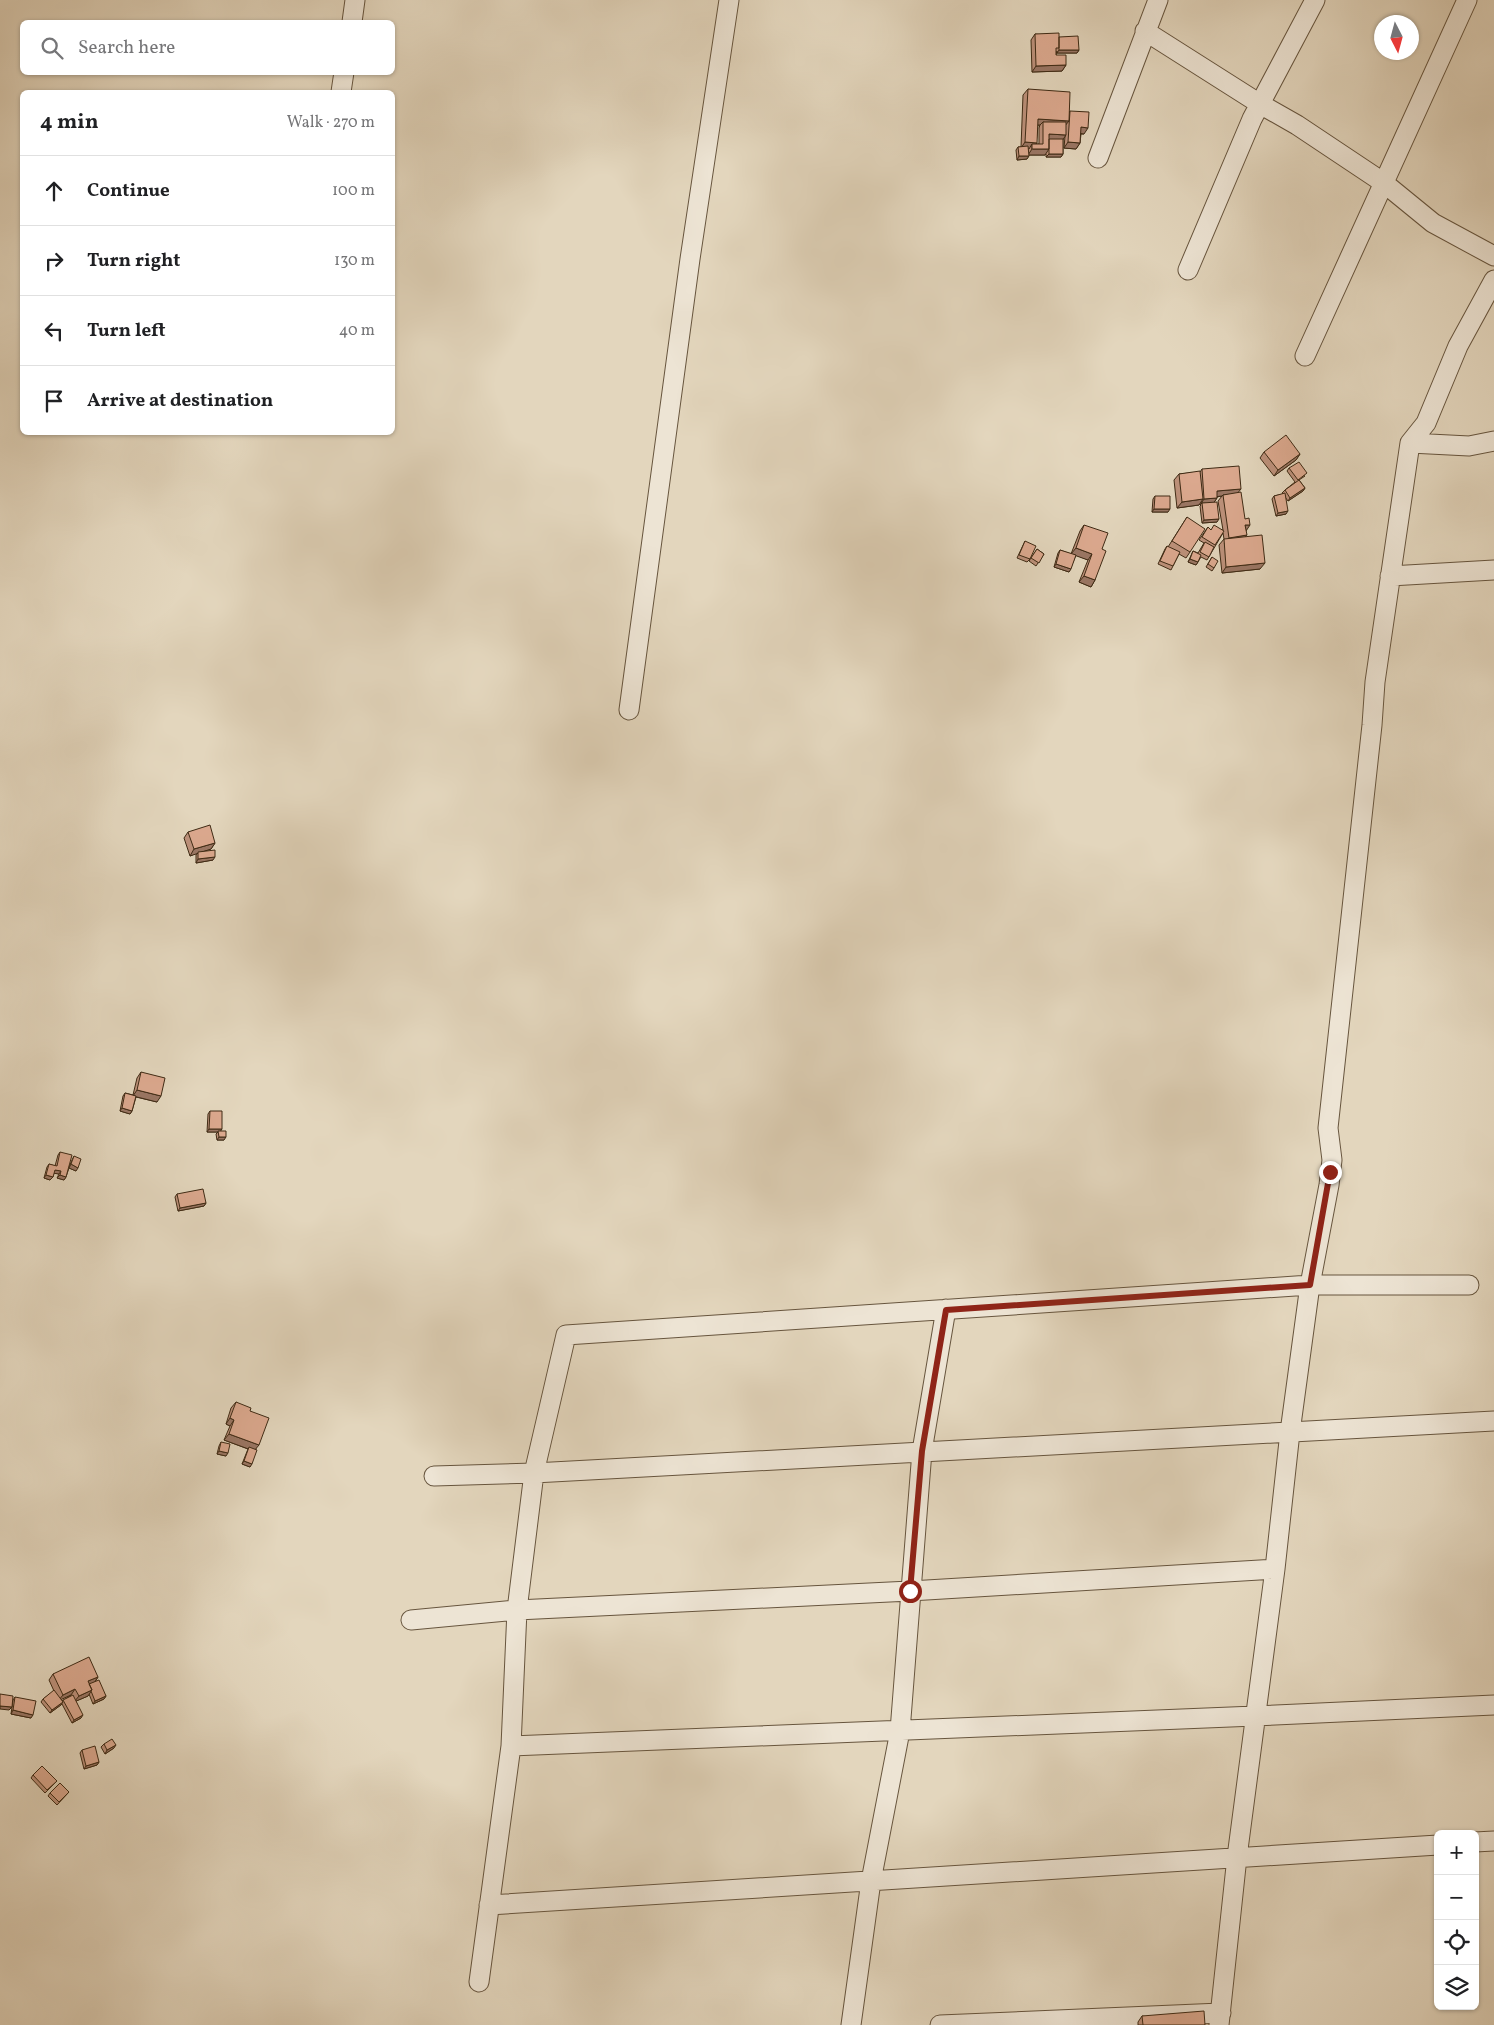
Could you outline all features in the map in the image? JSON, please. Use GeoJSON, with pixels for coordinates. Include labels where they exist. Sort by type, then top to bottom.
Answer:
{"type":"FeatureCollection","features":[{"type":"Feature","properties":{"kind":"street"},"geometry":{"type":"LineString","coordinates":[[352,20],[355,0]]}},
{"type":"Feature","properties":{"kind":"street"},"geometry":{"type":"LineString","coordinates":[[629,710],[689,269],[729,0]]}},
{"type":"Feature","properties":{"kind":"street"},"geometry":{"type":"LineString","coordinates":[[1098,158],[1158,0]]}},
{"type":"Feature","properties":{"kind":"street"},"geometry":{"type":"LineString","coordinates":[[1188,270],[1260,104],[1315,0]]}},
{"type":"Feature","properties":{"kind":"street"},"geometry":{"type":"LineString","coordinates":[[1305,356],[1467,0]]}},
{"type":"Feature","properties":{"kind":"street"},"geometry":{"type":"LineString","coordinates":[[1145,31],[1260,104],[1297,125],[1384,183],[1433,224],[1494,256]]}},
{"type":"Feature","properties":{"kind":"street"},"geometry":{"type":"LineString","coordinates":[[341,90],[344,75]]}},
{"type":"Feature","properties":{"kind":"street"},"geometry":{"type":"LineString","coordinates":[[940,2025],[1220,2019],[1237,1857],[1275,1569],[1290,1432],[1310,1285],[1329,1185],[1332,1160],[1328,1128],[1372,725],[1374,682],[1410,443],[1426,424],[1458,346],[1494,280]]}},
{"type":"Feature","properties":{"kind":"street"},"geometry":{"type":"LineString","coordinates":[[1410,443],[1469,446],[1494,441]]}},
{"type":"Feature","properties":{"kind":"street"},"geometry":{"type":"LineString","coordinates":[[1390,576],[1494,570]]}},
{"type":"Feature","properties":{"kind":"street"},"geometry":{"type":"LineString","coordinates":[[479,1982],[511,1746],[517,1610],[534,1473],[566,1335],[1310,1285],[1469,1285]]}},
{"type":"Feature","properties":{"kind":"street"},"geometry":{"type":"LineString","coordinates":[[851,2025],[871,1881],[900,1730],[922,1451],[946,1310]]}},
{"type":"Feature","properties":{"kind":"street"},"geometry":{"type":"LineString","coordinates":[[434,1476],[534,1473],[1494,1421]]}},
{"type":"Feature","properties":{"kind":"street"},"geometry":{"type":"LineString","coordinates":[[411,1620],[517,1610],[910,1591],[1275,1569]]}},
{"type":"Feature","properties":{"kind":"street"},"geometry":{"type":"LineString","coordinates":[[511,1746],[1494,1705]]}},
{"type":"Feature","properties":{"kind":"street"},"geometry":{"type":"LineString","coordinates":[[1479,1842],[1494,1841]]}},
{"type":"Feature","properties":{"kind":"street"},"geometry":{"type":"LineString","coordinates":[[489,1905],[1434,1845]]}},
{"type":"Feature","properties":{"kind":"building"},"geometry":{"type":"Polygon","coordinates":[[[1059,33],[1059,48],[1056,48],[1056,55],[1066,55],[1066,65],[1036,66],[1035,34],[1059,33]]]}},
{"type":"Feature","properties":{"kind":"building"},"geometry":{"type":"Polygon","coordinates":[[[1078,36],[1079,50],[1059,50],[1059,37],[1078,36]]]}},
{"type":"Feature","properties":{"kind":"building"},"geometry":{"type":"Polygon","coordinates":[[[1028,89],[1070,92],[1069,121],[1038,119],[1037,143],[1025,142],[1028,89]]]}},
{"type":"Feature","properties":{"kind":"building"},"geometry":{"type":"Polygon","coordinates":[[[1070,111],[1089,112],[1088,128],[1081,127],[1080,143],[1068,142],[1070,111]]]}},
{"type":"Feature","properties":{"kind":"building"},"geometry":{"type":"Polygon","coordinates":[[[1043,122],[1066,122],[1066,135],[1049,134],[1049,149],[1032,149],[1032,144],[1043,144],[1043,122]]]}},
{"type":"Feature","properties":{"kind":"building"},"geometry":{"type":"Polygon","coordinates":[[[1049,139],[1063,139],[1063,154],[1049,154],[1049,139]]]}},
{"type":"Feature","properties":{"kind":"building"},"geometry":{"type":"Polygon","coordinates":[[[1028,146],[1029,156],[1019,156],[1018,147],[1028,146]]]}},
{"type":"Feature","properties":{"kind":"building"},"geometry":{"type":"Polygon","coordinates":[[[1286,435],[1300,454],[1278,470],[1264,452],[1286,435]]]}},
{"type":"Feature","properties":{"kind":"building"},"geometry":{"type":"Polygon","coordinates":[[[1299,462],[1307,473],[1298,480],[1289,468],[1299,462]]]}},
{"type":"Feature","properties":{"kind":"building"},"geometry":{"type":"Polygon","coordinates":[[[1239,466],[1241,489],[1217,491],[1217,498],[1204,499],[1202,469],[1239,466]]]}},
{"type":"Feature","properties":{"kind":"building"},"geometry":{"type":"Polygon","coordinates":[[[1200,471],[1203,499],[1182,502],[1179,474],[1200,471]]]}},
{"type":"Feature","properties":{"kind":"building"},"geometry":{"type":"Polygon","coordinates":[[[1299,480],[1305,488],[1290,498],[1285,490],[1299,480]]]}},
{"type":"Feature","properties":{"kind":"building"},"geometry":{"type":"Polygon","coordinates":[[[1241,492],[1245,519],[1249,518],[1250,525],[1245,525],[1247,535],[1229,538],[1223,495],[1241,492]]]}},
{"type":"Feature","properties":{"kind":"building"},"geometry":{"type":"Polygon","coordinates":[[[1285,493],[1288,511],[1278,513],[1274,496],[1285,493]]]}},
{"type":"Feature","properties":{"kind":"building"},"geometry":{"type":"Polygon","coordinates":[[[1155,496],[1170,496],[1170,509],[1154,509],[1155,496]]]}},
{"type":"Feature","properties":{"kind":"building"},"geometry":{"type":"Polygon","coordinates":[[[1217,502],[1219,519],[1204,520],[1202,503],[1217,502]]]}},
{"type":"Feature","properties":{"kind":"building"},"geometry":{"type":"Polygon","coordinates":[[[1187,517],[1205,529],[1190,552],[1172,541],[1187,517]]]}},
{"type":"Feature","properties":{"kind":"building"},"geometry":{"type":"Polygon","coordinates":[[[1084,525],[1108,533],[1102,549],[1106,551],[1095,580],[1084,576],[1092,554],[1076,548],[1084,525]]]}},
{"type":"Feature","properties":{"kind":"building"},"geometry":{"type":"Polygon","coordinates":[[[1214,525],[1224,531],[1215,545],[1202,537],[1208,527],[1211,530],[1214,525]]]}},
{"type":"Feature","properties":{"kind":"building"},"geometry":{"type":"Polygon","coordinates":[[[1262,535],[1265,563],[1226,567],[1224,539],[1262,535]]]}},
{"type":"Feature","properties":{"kind":"building"},"geometry":{"type":"Polygon","coordinates":[[[1025,541],[1036,546],[1030,559],[1019,555],[1025,541]]]}},
{"type":"Feature","properties":{"kind":"building"},"geometry":{"type":"Polygon","coordinates":[[[1205,542],[1214,547],[1209,557],[1200,552],[1205,542]]]}},
{"type":"Feature","properties":{"kind":"building"},"geometry":{"type":"Polygon","coordinates":[[[1167,546],[1180,552],[1173,566],[1160,561],[1167,546]]]}},
{"type":"Feature","properties":{"kind":"building"},"geometry":{"type":"Polygon","coordinates":[[[1037,549],[1044,554],[1039,563],[1031,558],[1037,549]]]}},
{"type":"Feature","properties":{"kind":"building"},"geometry":{"type":"Polygon","coordinates":[[[1060,550],[1076,555],[1071,569],[1056,564],[1060,550]]]}},
{"type":"Feature","properties":{"kind":"building"},"geometry":{"type":"Polygon","coordinates":[[[1193,551],[1201,555],[1198,562],[1190,559],[1193,551]]]}},
{"type":"Feature","properties":{"kind":"building"},"geometry":{"type":"Polygon","coordinates":[[[1212,557],[1218,561],[1214,568],[1208,564],[1212,557]]]}},
{"type":"Feature","properties":{"kind":"building"},"geometry":{"type":"Polygon","coordinates":[[[210,825],[215,843],[194,849],[188,832],[210,825]]]}},
{"type":"Feature","properties":{"kind":"building"},"geometry":{"type":"Polygon","coordinates":[[[215,850],[215,857],[198,859],[198,852],[215,850]]]}},
{"type":"Feature","properties":{"kind":"building"},"geometry":{"type":"Polygon","coordinates":[[[141,1072],[165,1078],[161,1096],[137,1090],[141,1072]]]}},
{"type":"Feature","properties":{"kind":"building"},"geometry":{"type":"Polygon","coordinates":[[[125,1093],[136,1096],[132,1111],[122,1108],[125,1093]]]}},
{"type":"Feature","properties":{"kind":"building"},"geometry":{"type":"Polygon","coordinates":[[[210,1111],[222,1111],[222,1129],[209,1129],[210,1111]]]}},
{"type":"Feature","properties":{"kind":"building"},"geometry":{"type":"Polygon","coordinates":[[[218,1131],[226,1131],[226,1137],[219,1137],[218,1131]]]}},
{"type":"Feature","properties":{"kind":"building"},"geometry":{"type":"Polygon","coordinates":[[[60,1152],[72,1155],[66,1177],[60,1175],[61,1171],[55,1170],[53,1177],[46,1175],[49,1164],[57,1166],[60,1152]]]}},
{"type":"Feature","properties":{"kind":"building"},"geometry":{"type":"Polygon","coordinates":[[[74,1156],[81,1159],[78,1168],[71,1164],[74,1156]]]}},
{"type":"Feature","properties":{"kind":"building"},"geometry":{"type":"Polygon","coordinates":[[[203,1189],[206,1203],[180,1208],[177,1194],[203,1189]]]}},
{"type":"Feature","properties":{"kind":"building"},"geometry":{"type":"Polygon","coordinates":[[[236,1402],[251,1408],[250,1411],[269,1418],[259,1445],[229,1434],[234,1420],[230,1418],[236,1402]]]}},
{"type":"Feature","properties":{"kind":"building"},"geometry":{"type":"Polygon","coordinates":[[[221,1442],[230,1444],[228,1453],[219,1451],[221,1442]]]}},
{"type":"Feature","properties":{"kind":"building"},"geometry":{"type":"Polygon","coordinates":[[[249,1447],[257,1450],[252,1464],[244,1461],[249,1447]]]}},
{"type":"Feature","properties":{"kind":"building"},"geometry":{"type":"Polygon","coordinates":[[[89,1657],[98,1677],[88,1681],[92,1690],[79,1696],[75,1689],[63,1695],[53,1674],[89,1657]]]}},
{"type":"Feature","properties":{"kind":"building"},"geometry":{"type":"Polygon","coordinates":[[[99,1680],[106,1696],[95,1701],[89,1684],[99,1680]]]}},
{"type":"Feature","properties":{"kind":"building"},"geometry":{"type":"Polygon","coordinates":[[[54,1690],[63,1702],[52,1710],[43,1699],[54,1690]]]}},
{"type":"Feature","properties":{"kind":"building"},"geometry":{"type":"Polygon","coordinates":[[[0,1694],[13,1696],[12,1707],[0,1706],[0,1694]]]}},
{"type":"Feature","properties":{"kind":"building"},"geometry":{"type":"Polygon","coordinates":[[[73,1695],[83,1715],[74,1720],[63,1700],[73,1695]]]}},
{"type":"Feature","properties":{"kind":"building"},"geometry":{"type":"Polygon","coordinates":[[[15,1697],[36,1701],[33,1715],[13,1710],[15,1697]]]}},
{"type":"Feature","properties":{"kind":"building"},"geometry":{"type":"Polygon","coordinates":[[[112,1739],[116,1745],[107,1750],[104,1744],[112,1739]]]}},
{"type":"Feature","properties":{"kind":"building"},"geometry":{"type":"Polygon","coordinates":[[[95,1746],[99,1762],[86,1766],[82,1750],[95,1746]]]}},
{"type":"Feature","properties":{"kind":"building"},"geometry":{"type":"Polygon","coordinates":[[[42,1766],[57,1781],[47,1790],[33,1775],[42,1766]]]}},
{"type":"Feature","properties":{"kind":"building"},"geometry":{"type":"Polygon","coordinates":[[[60,1783],[69,1792],[59,1802],[50,1793],[60,1783]]]}},
{"type":"Feature","properties":{"kind":"building"},"geometry":{"type":"Polygon","coordinates":[[[1204,2011],[1205,2025],[1143,2025],[1142,2016],[1204,2011]]]}},
{"type":"Feature","properties":{"kind":"route"},"geometry":{"type":"LineString","coordinates":[[910,1591],[922,1451],[946,1310],[1310,1285],[1330,1172]]}}]}
